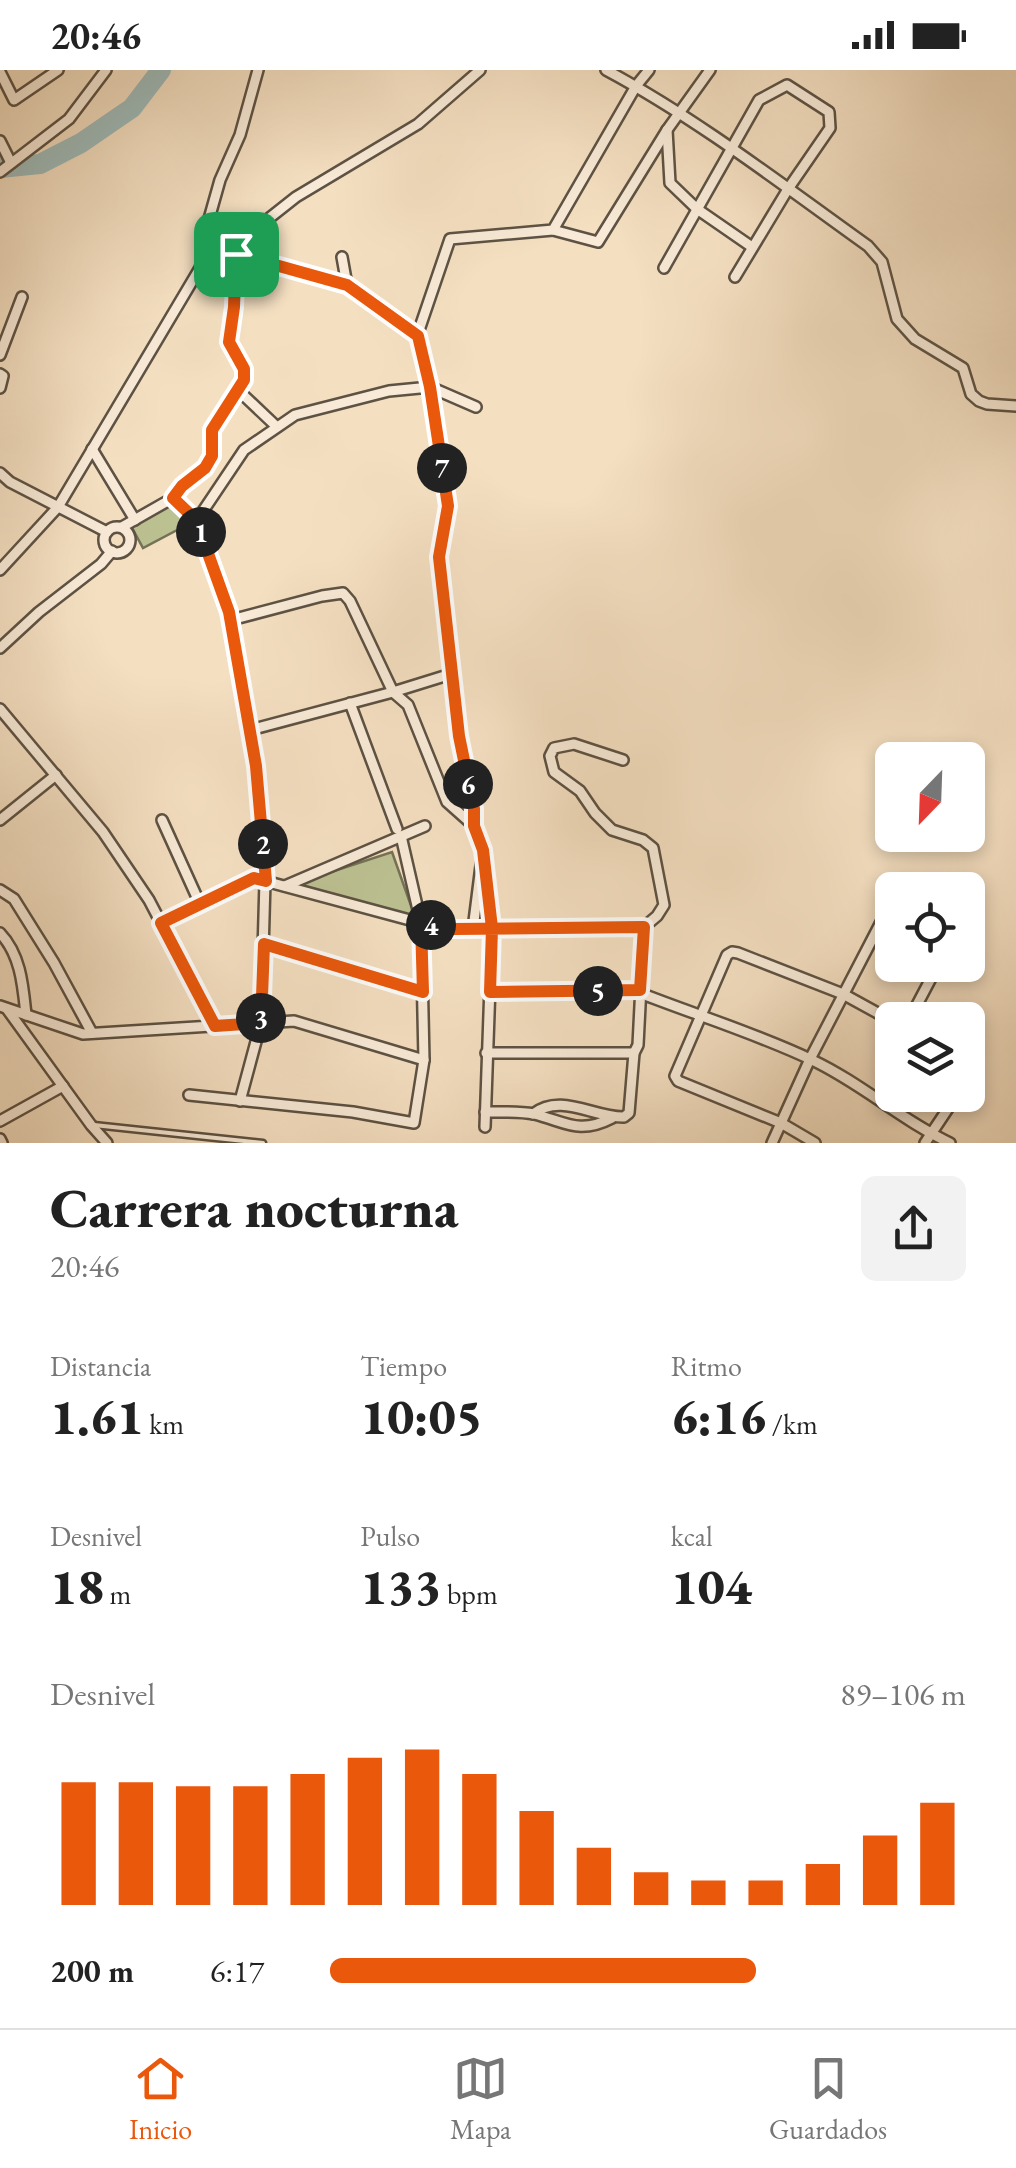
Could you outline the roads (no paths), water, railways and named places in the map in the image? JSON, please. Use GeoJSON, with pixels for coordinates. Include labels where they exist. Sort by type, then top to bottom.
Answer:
{"type":"FeatureCollection","features":[{"type":"Feature","properties":{"kind":"street"},"geometry":{"type":"LineString","coordinates":[[0,72],[14,100],[58,70]]}},
{"type":"Feature","properties":{"kind":"street"},"geometry":{"type":"LineString","coordinates":[[0,172],[69,119],[106,70]]}},
{"type":"Feature","properties":{"kind":"street"},"geometry":{"type":"LineString","coordinates":[[0,570],[58,507],[200,268],[220,180],[240,135],[258,70]]}},
{"type":"Feature","properties":{"kind":"street"},"geometry":{"type":"LineString","coordinates":[[112,552],[105,544],[107,532],[122,528],[173,498],[205,468],[212,456],[212,430],[244,380],[244,369],[229,342],[236,254],[258,227],[296,196],[418,124],[480,70]]}},
{"type":"Feature","properties":{"kind":"street"},"geometry":{"type":"LineString","coordinates":[[606,70],[731,149],[868,246],[882,262],[897,319],[915,338],[963,368],[971,394],[979,401],[1016,406]]}},
{"type":"Feature","properties":{"kind":"street"},"geometry":{"type":"LineString","coordinates":[[554,230],[648,70]]}},
{"type":"Feature","properties":{"kind":"street"},"geometry":{"type":"LineString","coordinates":[[430,387],[418,336],[450,239],[554,230],[598,242],[667,130],[710,70]]}},
{"type":"Feature","properties":{"kind":"street"},"geometry":{"type":"LineString","coordinates":[[664,268],[759,100],[787,85],[829,112],[830,128],[735,277]]}},
{"type":"Feature","properties":{"kind":"street"},"geometry":{"type":"LineString","coordinates":[[667,130],[670,182],[697,209],[752,247]]}},
{"type":"Feature","properties":{"kind":"street"},"geometry":{"type":"LineString","coordinates":[[0,141],[11,163]]}},
{"type":"Feature","properties":{"kind":"street"},"geometry":{"type":"LineString","coordinates":[[207,248],[347,285],[418,336]]}},
{"type":"Feature","properties":{"kind":"street"},"geometry":{"type":"LineString","coordinates":[[342,257],[347,285]]}},
{"type":"Feature","properties":{"kind":"street"},"geometry":{"type":"LineString","coordinates":[[0,355],[22,297]]}},
{"type":"Feature","properties":{"kind":"street"},"geometry":{"type":"LineString","coordinates":[[0,374],[0,388]]}},
{"type":"Feature","properties":{"kind":"street"},"geometry":{"type":"LineString","coordinates":[[196,520],[244,450],[295,415],[390,391],[430,387],[476,407]]}},
{"type":"Feature","properties":{"kind":"street"},"geometry":{"type":"LineString","coordinates":[[239,390],[277,427]]}},
{"type":"Feature","properties":{"kind":"street"},"geometry":{"type":"LineString","coordinates":[[92,449],[136,520]]}},
{"type":"Feature","properties":{"kind":"street"},"geometry":{"type":"LineString","coordinates":[[0,473],[5,485],[107,532]]}},
{"type":"Feature","properties":{"kind":"street"},"geometry":{"type":"LineString","coordinates":[[173,498],[196,520],[230,620],[256,766],[266,881],[261,1023],[240,1100]]}},
{"type":"Feature","properties":{"kind":"street"},"geometry":{"type":"LineString","coordinates":[[0,648],[112,552],[122,552],[129,544],[129,535],[122,528]]}},
{"type":"Feature","properties":{"kind":"street"},"geometry":{"type":"LineString","coordinates":[[439,557],[459,736],[474,826],[483,850],[492,928],[484,1127]]}},
{"type":"Feature","properties":{"kind":"street"},"geometry":{"type":"LineString","coordinates":[[230,620],[343,594],[394,692],[408,706],[447,802],[474,826]]}},
{"type":"Feature","properties":{"kind":"street"},"geometry":{"type":"LineString","coordinates":[[250,730],[451,674]]}},
{"type":"Feature","properties":{"kind":"street"},"geometry":{"type":"LineString","coordinates":[[189,1095],[352,1112],[414,1123],[424,1060],[421,923],[399,833],[350,703]]}},
{"type":"Feature","properties":{"kind":"street"},"geometry":{"type":"LineString","coordinates":[[0,708],[103,832],[149,900],[215,1026]]}},
{"type":"Feature","properties":{"kind":"street"},"geometry":{"type":"LineString","coordinates":[[161,923],[254,878],[453,929],[644,927],[664,905],[653,848],[643,840],[612,830],[580,791],[554,772],[550,756],[554,748],[574,744],[623,760]]}},
{"type":"Feature","properties":{"kind":"street"},"geometry":{"type":"LineString","coordinates":[[0,820],[56,775]]}},
{"type":"Feature","properties":{"kind":"street"},"geometry":{"type":"LineString","coordinates":[[162,820],[200,904]]}},
{"type":"Feature","properties":{"kind":"street"},"geometry":{"type":"LineString","coordinates":[[285,886],[399,833],[425,826]]}},
{"type":"Feature","properties":{"kind":"street"},"geometry":{"type":"LineString","coordinates":[[472,929],[483,850]]}},
{"type":"Feature","properties":{"kind":"street"},"geometry":{"type":"LineString","coordinates":[[0,890],[14,899],[54,963],[87,1034]]}},
{"type":"Feature","properties":{"kind":"street"},"geometry":{"type":"LineString","coordinates":[[485,1112],[532,1114],[582,1128],[629,1113],[638,1045],[644,927]]}},
{"type":"Feature","properties":{"kind":"street"},"geometry":{"type":"LineString","coordinates":[[0,933],[21,971],[28,1016]]}},
{"type":"Feature","properties":{"kind":"street"},"geometry":{"type":"LineString","coordinates":[[772,1143],[875,933]]}},
{"type":"Feature","properties":{"kind":"street"},"geometry":{"type":"LineString","coordinates":[[264,944],[423,992]]}},
{"type":"Feature","properties":{"kind":"street"},"geometry":{"type":"LineString","coordinates":[[815,1143],[781,1123],[678,1081],[676,1072],[696,1015],[732,952],[843,994],[875,1012]]}},
{"type":"Feature","properties":{"kind":"street"},"geometry":{"type":"LineString","coordinates":[[490,992],[640,992],[810,1059],[852,1081],[928,1138],[950,1143]]}},
{"type":"Feature","properties":{"kind":"street"},"geometry":{"type":"LineString","coordinates":[[3,1008],[87,1034],[294,1021],[424,1060]]}},
{"type":"Feature","properties":{"kind":"street"},"geometry":{"type":"LineString","coordinates":[[3,1008],[107,1143]]}},
{"type":"Feature","properties":{"kind":"street"},"geometry":{"type":"LineString","coordinates":[[486,1053],[634,1054]]}},
{"type":"Feature","properties":{"kind":"street"},"geometry":{"type":"LineString","coordinates":[[0,1121],[63,1086]]}},
{"type":"Feature","properties":{"kind":"street"},"geometry":{"type":"LineString","coordinates":[[532,1114],[542,1107],[556,1105],[592,1110],[612,1118]]}},
{"type":"Feature","properties":{"kind":"street"},"geometry":{"type":"LineString","coordinates":[[928,1138],[946,1112]]}},
{"type":"Feature","properties":{"kind":"lane"},"geometry":{"type":"LineString","coordinates":[[91,1125],[263,1143]]}},
{"type":"Feature","properties":{"kind":"waterway"},"geometry":{"type":"LineString","coordinates":[[0,168],[40,164],[81,143],[132,108],[161,70]]}}]}
